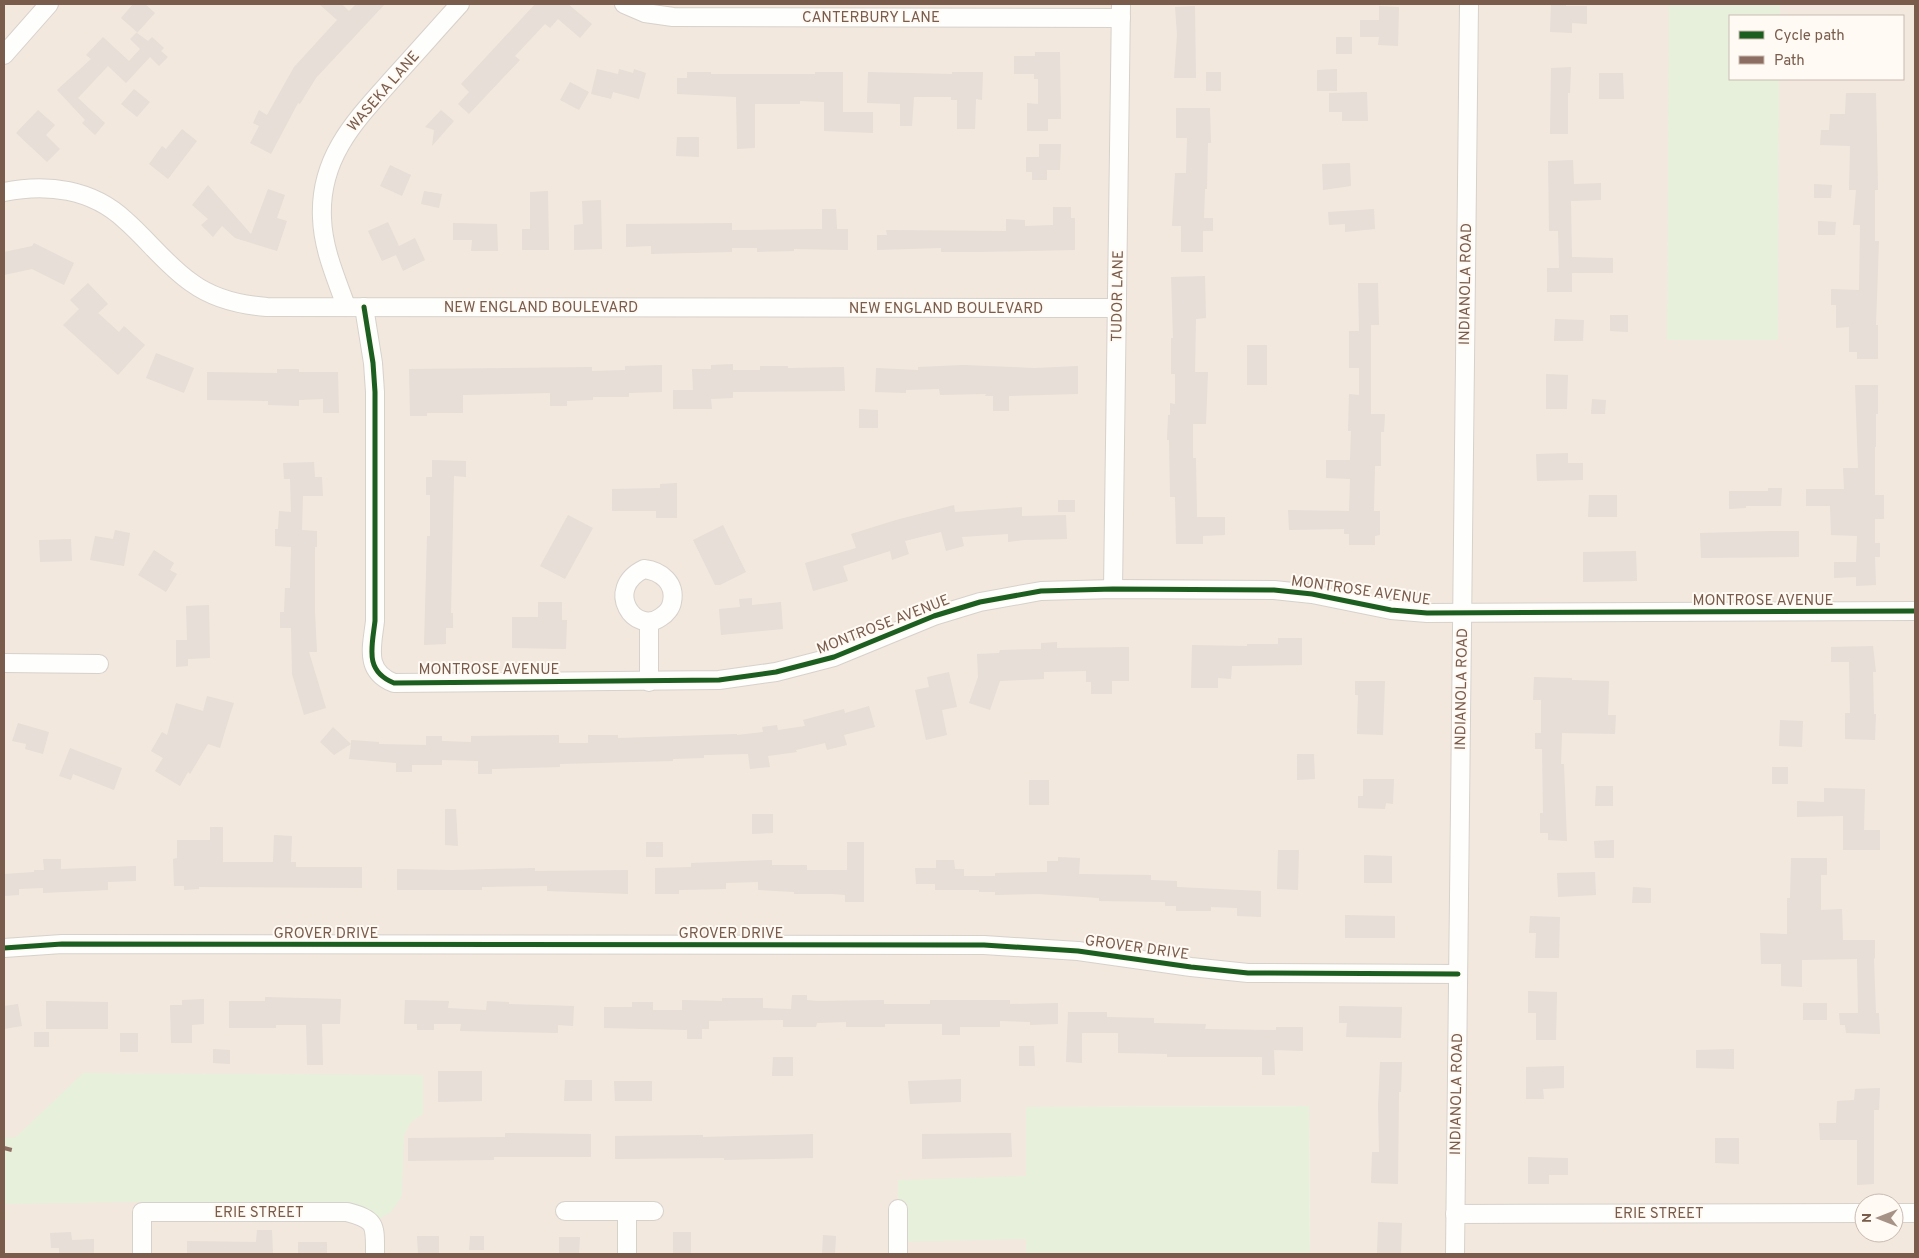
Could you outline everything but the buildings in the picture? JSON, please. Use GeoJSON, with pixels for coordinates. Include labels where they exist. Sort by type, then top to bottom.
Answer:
{"type":"FeatureCollection","features":[{"type":"Feature","properties":{"kind":"street"},"geometry":{"type":"LineString","coordinates":[[4,55],[50,4]]}},
{"type":"Feature","properties":{"kind":"street","name":"WASEKA LANE"},"geometry":{"type":"LineString","coordinates":[[346,306],[328,253],[322,219],[324,188],[334,156],[345,135],[362,112],[460,4]]}},
{"type":"Feature","properties":{"kind":"street","name":"CANTERBURY LANE"},"geometry":{"type":"LineString","coordinates":[[624,4],[645,13],[673,17],[1121,11]]}},
{"type":"Feature","properties":{"kind":"street","name":"INDIANOLA ROAD"},"geometry":{"type":"LineString","coordinates":[[1455,1254],[1469,4]]}},
{"type":"Feature","properties":{"kind":"street","name":"TUDOR LANE"},"geometry":{"type":"LineString","coordinates":[[1114,589],[1121,11]]}},
{"type":"Feature","properties":{"kind":"street","name":"NEW ENGLAND BOULEVARD"},"geometry":{"type":"LineString","coordinates":[[4,192],[38,187],[60,188],[99,201],[126,220],[179,273],[193,284],[210,294],[231,302],[267,307],[1117,308]]}},
{"type":"Feature","properties":{"kind":"street","name":"MONTROSE AVENUE"},"geometry":{"type":"LineString","coordinates":[[364,307],[374,363],[374,621],[372,655],[373,665],[378,673],[394,683],[434,681],[649,682],[719,680],[776,672],[834,657],[934,616],[980,602],[1041,591],[1114,589],[1274,590],[1312,594],[1392,610],[1427,613],[1915,611]]}},
{"type":"Feature","properties":{"kind":"street"},"geometry":{"type":"LineString","coordinates":[[649,622],[649,682]]}},
{"type":"Feature","properties":{"kind":"street"},"geometry":{"type":"LineString","coordinates":[[4,664],[99,664]]}},
{"type":"Feature","properties":{"kind":"street","name":"GROVER DRIVE"},"geometry":{"type":"LineString","coordinates":[[4,948],[62,944],[984,945],[1078,951],[1248,973],[1458,974]]}},
{"type":"Feature","properties":{"kind":"street"},"geometry":{"type":"LineString","coordinates":[[898,1209],[898,1254]]}},
{"type":"Feature","properties":{"kind":"street"},"geometry":{"type":"LineString","coordinates":[[565,1211],[654,1211]]}},
{"type":"Feature","properties":{"kind":"street","name":"ERIE STREET"},"geometry":{"type":"LineString","coordinates":[[142,1254],[142,1212],[347,1212],[363,1216],[372,1223],[375,1230],[375,1254]]}},
{"type":"Feature","properties":{"kind":"street"},"geometry":{"type":"LineString","coordinates":[[627,1212],[627,1254]]}},
{"type":"Feature","properties":{"kind":"street","name":"ERIE STREET"},"geometry":{"type":"LineString","coordinates":[[1455,1214],[1854,1213]]}},
{"type":"Feature","properties":{"kind":"shaded area"},"geometry":{"type":"Polygon","coordinates":[[[4,4],[1915,4],[1915,1254],[1310,1254],[1309,1106],[1026,1107],[1026,1254],[4,1254],[4,4]]]}},
{"type":"Feature","properties":{"kind":"green space"},"geometry":{"type":"Polygon","coordinates":[[[1669,4],[1780,4],[1780,15],[1729,15],[1729,80],[1779,80],[1778,340],[1667,340],[1669,4]]]}},
{"type":"Feature","properties":{"kind":"green space"},"geometry":{"type":"Polygon","coordinates":[[[83,1073],[423,1075],[423,1114],[411,1122],[404,1135],[402,1196],[391,1212],[372,1223],[363,1216],[142,1212],[142,1202],[4,1204],[4,1138],[16,1137],[83,1073]]]}},
{"type":"Feature","properties":{"kind":"green space"},"geometry":{"type":"Polygon","coordinates":[[[1309,1106],[1310,1254],[1026,1254],[1026,1239],[898,1242],[898,1180],[1026,1176],[1026,1107],[1309,1106]]]}},
{"type":"Feature","properties":{"kind":"marked path"},"geometry":{"type":"LineString","coordinates":[[4,1148],[12,1150]]}},
{"type":"Feature","properties":{"kind":"cycle path"},"geometry":{"type":"LineString","coordinates":[[364,307],[373,363],[375,392],[375,621],[372,657],[378,672],[384,678],[394,683],[719,680],[776,672],[834,657],[934,616],[980,602],[1041,591],[1113,589],[1274,590],[1312,594],[1391,610],[1427,613],[1915,611]]}},
{"type":"Feature","properties":{"kind":"cycle path"},"geometry":{"type":"LineString","coordinates":[[4,948],[62,944],[984,945],[1078,951],[1248,973],[1458,974]]}}]}
